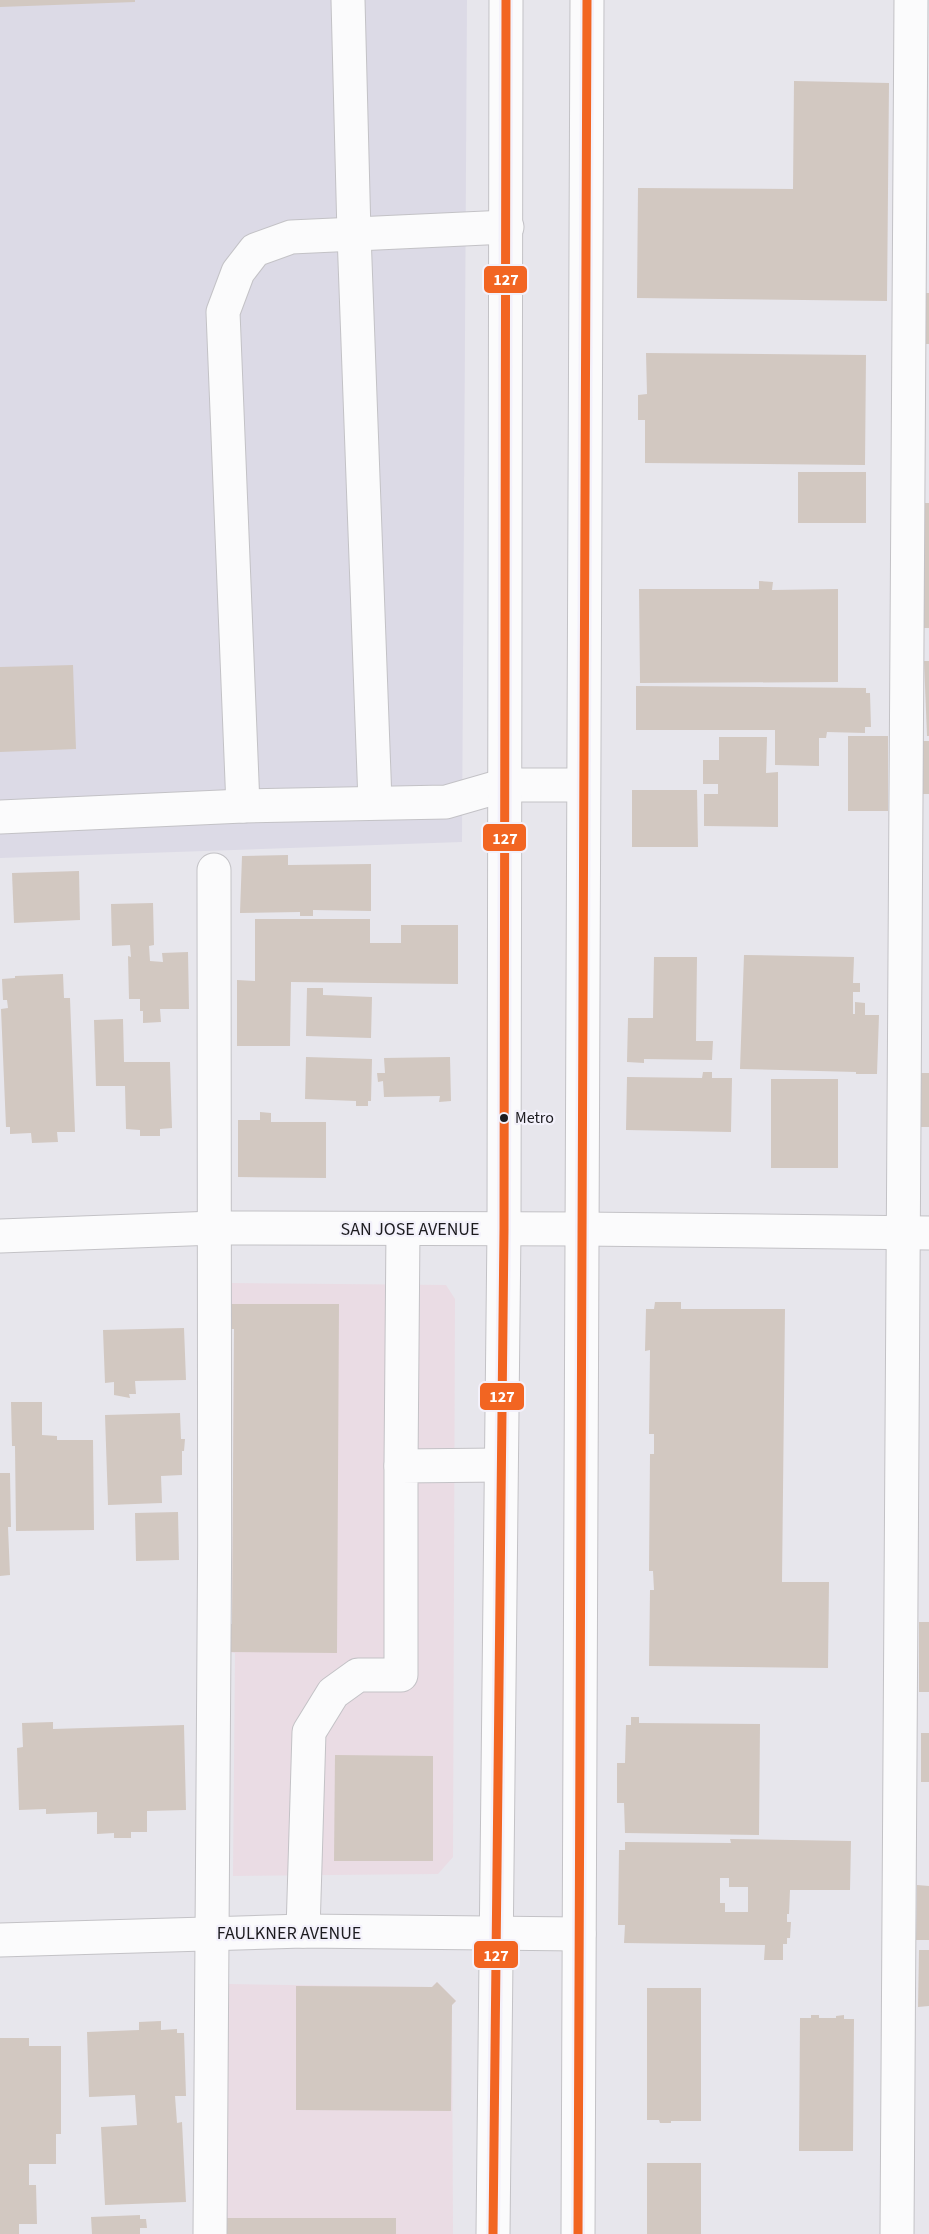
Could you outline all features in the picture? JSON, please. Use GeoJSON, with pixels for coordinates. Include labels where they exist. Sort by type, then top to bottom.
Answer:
{"type":"FeatureCollection","features":[{"type":"Feature","properties":{"kind":"main road"},"geometry":{"type":"LineString","coordinates":[[348,0],[354,234],[375,802]]}},
{"type":"Feature","properties":{"kind":"main road"},"geometry":{"type":"LineString","coordinates":[[493,2234],[504,1229],[506,0]]}},
{"type":"Feature","properties":{"kind":"main road"},"geometry":{"type":"LineString","coordinates":[[578,2234],[587,0]]}},
{"type":"Feature","properties":{"kind":"main road"},"geometry":{"type":"LineString","coordinates":[[897,2234],[916,1233],[911,0]]}},
{"type":"Feature","properties":{"kind":"main road"},"geometry":{"type":"LineString","coordinates":[[243,806],[223,312],[238,272],[255,250],[291,237],[507,227]]}},
{"type":"Feature","properties":{"kind":"main road"},"geometry":{"type":"LineString","coordinates":[[0,817],[243,806],[446,802],[505,785],[583,785]]}},
{"type":"Feature","properties":{"kind":"main road"},"geometry":{"type":"LineString","coordinates":[[210,2234],[213,1933],[214,870]]}},
{"type":"Feature","properties":{"kind":"main road","name":"SAN JOSE AVENUE"},"geometry":{"type":"LineString","coordinates":[[0,1236],[215,1228],[916,1233]]}},
{"type":"Feature","properties":{"kind":"main road"},"geometry":{"type":"LineString","coordinates":[[303,1931],[309,1732],[333,1694],[358,1675],[401,1675],[403,1229]]}},
{"type":"Feature","properties":{"kind":"main road"},"geometry":{"type":"LineString","coordinates":[[401,1466],[500,1466]]}},
{"type":"Feature","properties":{"kind":"main road","name":"FAULKNER AVENUE"},"geometry":{"type":"LineString","coordinates":[[0,1940],[303,1931],[579,1934]]}},
{"type":"Feature","properties":{"kind":"shaded area"},"geometry":{"type":"Polygon","coordinates":[[[0,0],[467,0],[462,842],[0,858],[0,0]]]}},
{"type":"Feature","properties":{"kind":"shaded area"},"geometry":{"type":"Polygon","coordinates":[[[230,1283],[446,1285],[455,1299],[453,1857],[438,1874],[233,1876],[235,1653],[229,1652],[232,1624],[234,1329],[230,1329],[230,1283]]]}},
{"type":"Feature","properties":{"kind":"shaded area"},"geometry":{"type":"Polygon","coordinates":[[[437,1982],[456,2001],[452,2005],[453,2234],[226,2234],[228,1984],[432,1987],[437,1982]]]}},
{"type":"Feature","properties":{"kind":"building"},"geometry":{"type":"Polygon","coordinates":[[[0,0],[135,0],[135,2],[0,7],[0,0]]]}},
{"type":"Feature","properties":{"kind":"building"},"geometry":{"type":"Polygon","coordinates":[[[794,81],[889,83],[887,301],[637,298],[638,188],[793,189],[794,81]]]}},
{"type":"Feature","properties":{"kind":"building"},"geometry":{"type":"Polygon","coordinates":[[[923,293],[929,293],[929,344],[921,344],[923,293]]]}},
{"type":"Feature","properties":{"kind":"building"},"geometry":{"type":"Polygon","coordinates":[[[646,353],[866,355],[865,465],[645,463],[645,420],[638,420],[638,395],[647,394],[646,353]]]}},
{"type":"Feature","properties":{"kind":"building"},"geometry":{"type":"Polygon","coordinates":[[[798,472],[866,472],[866,523],[798,523],[798,472]]]}},
{"type":"Feature","properties":{"kind":"building"},"geometry":{"type":"Polygon","coordinates":[[[922,503],[929,503],[929,628],[923,628],[922,503]]]}},
{"type":"Feature","properties":{"kind":"building"},"geometry":{"type":"Polygon","coordinates":[[[759,581],[773,582],[772,590],[838,589],[838,682],[640,683],[639,589],[759,589],[759,581]]]}},
{"type":"Feature","properties":{"kind":"building"},"geometry":{"type":"Polygon","coordinates":[[[924,661],[929,661],[929,736],[927,736],[924,661]]]}},
{"type":"Feature","properties":{"kind":"building"},"geometry":{"type":"Polygon","coordinates":[[[73,665],[76,749],[0,752],[0,667],[73,665]]]}},
{"type":"Feature","properties":{"kind":"building"},"geometry":{"type":"Polygon","coordinates":[[[636,686],[866,688],[866,693],[870,693],[871,727],[865,727],[865,733],[827,732],[826,738],[819,738],[819,766],[775,765],[775,730],[636,730],[636,686]]]}},
{"type":"Feature","properties":{"kind":"building"},"geometry":{"type":"Polygon","coordinates":[[[848,736],[888,736],[888,811],[848,811],[848,736]]]}},
{"type":"Feature","properties":{"kind":"building"},"geometry":{"type":"Polygon","coordinates":[[[719,737],[767,737],[766,773],[778,772],[778,827],[704,826],[704,794],[718,794],[718,784],[703,784],[703,760],[719,760],[719,737]]]}},
{"type":"Feature","properties":{"kind":"building"},"geometry":{"type":"Polygon","coordinates":[[[918,741],[929,741],[929,794],[918,794],[918,741]]]}},
{"type":"Feature","properties":{"kind":"building"},"geometry":{"type":"Polygon","coordinates":[[[632,790],[697,790],[698,847],[632,847],[632,790]]]}},
{"type":"Feature","properties":{"kind":"building"},"geometry":{"type":"Polygon","coordinates":[[[288,855],[288,865],[371,864],[371,911],[313,910],[313,916],[300,916],[300,912],[240,913],[242,856],[288,855]]]}},
{"type":"Feature","properties":{"kind":"building"},"geometry":{"type":"Polygon","coordinates":[[[79,871],[80,920],[14,923],[12,873],[79,871]]]}},
{"type":"Feature","properties":{"kind":"building"},"geometry":{"type":"Polygon","coordinates":[[[153,903],[154,945],[149,946],[150,961],[163,962],[162,953],[188,952],[189,1009],[160,1009],[161,1022],[143,1023],[140,999],[129,999],[130,945],[112,946],[111,904],[153,903]]]}},
{"type":"Feature","properties":{"kind":"building"},"geometry":{"type":"Polygon","coordinates":[[[255,919],[370,919],[370,943],[401,943],[401,925],[458,925],[458,984],[291,982],[290,1046],[237,1046],[237,980],[255,981],[255,919]]]}},
{"type":"Feature","properties":{"kind":"building"},"geometry":{"type":"Polygon","coordinates":[[[744,955],[854,957],[853,983],[860,983],[860,992],[853,992],[853,1014],[855,1014],[855,1002],[865,1003],[865,1015],[879,1015],[877,1074],[740,1069],[744,955]]]}},
{"type":"Feature","properties":{"kind":"building"},"geometry":{"type":"Polygon","coordinates":[[[654,957],[697,957],[696,1041],[713,1041],[712,1060],[644,1059],[644,1063],[627,1062],[628,1018],[653,1018],[654,957]]]}},
{"type":"Feature","properties":{"kind":"building"},"geometry":{"type":"Polygon","coordinates":[[[63,974],[64,998],[70,998],[75,1132],[57,1132],[58,1142],[32,1143],[31,1133],[10,1134],[10,1127],[6,1127],[1,1009],[8,1008],[7,1000],[3,1000],[2,979],[15,978],[15,976],[63,974]]]}},
{"type":"Feature","properties":{"kind":"building"},"geometry":{"type":"Polygon","coordinates":[[[307,988],[323,988],[323,995],[372,997],[371,1038],[306,1036],[307,988]]]}},
{"type":"Feature","properties":{"kind":"building"},"geometry":{"type":"Polygon","coordinates":[[[123,1019],[124,1062],[170,1062],[172,1128],[160,1129],[160,1136],[140,1136],[140,1130],[126,1129],[125,1086],[96,1086],[94,1020],[123,1019]]]}},
{"type":"Feature","properties":{"kind":"building"},"geometry":{"type":"Polygon","coordinates":[[[306,1057],[372,1059],[371,1101],[368,1101],[368,1106],[356,1106],[356,1101],[305,1099],[306,1057]]]}},
{"type":"Feature","properties":{"kind":"building"},"geometry":{"type":"Polygon","coordinates":[[[450,1057],[451,1101],[439,1102],[440,1096],[384,1097],[383,1081],[378,1082],[377,1073],[385,1073],[384,1058],[450,1057]]]}},
{"type":"Feature","properties":{"kind":"building"},"geometry":{"type":"Polygon","coordinates":[[[703,1072],[712,1072],[712,1078],[732,1078],[731,1132],[626,1130],[627,1077],[702,1078],[703,1072]]]}},
{"type":"Feature","properties":{"kind":"building"},"geometry":{"type":"Polygon","coordinates":[[[920,1073],[929,1073],[929,1127],[919,1127],[920,1073]]]}},
{"type":"Feature","properties":{"kind":"building"},"geometry":{"type":"Polygon","coordinates":[[[771,1079],[838,1079],[838,1168],[771,1168],[771,1079]]]}},
{"type":"Feature","properties":{"kind":"building"},"geometry":{"type":"Polygon","coordinates":[[[260,1112],[271,1113],[271,1122],[326,1122],[326,1178],[238,1177],[238,1120],[260,1120],[260,1112]]]}},
{"type":"Feature","properties":{"kind":"building"},"geometry":{"type":"Polygon","coordinates":[[[655,1302],[681,1302],[681,1309],[785,1309],[782,1582],[829,1582],[828,1668],[649,1666],[650,1590],[654,1590],[653,1571],[649,1571],[650,1454],[654,1454],[654,1434],[649,1434],[650,1350],[645,1351],[646,1309],[654,1309],[655,1302]]]}},
{"type":"Feature","properties":{"kind":"building"},"geometry":{"type":"Polygon","coordinates":[[[229,1304],[339,1304],[337,1653],[229,1652],[229,1624],[232,1624],[234,1329],[230,1329],[229,1304]]]}},
{"type":"Feature","properties":{"kind":"building"},"geometry":{"type":"Polygon","coordinates":[[[184,1328],[186,1380],[135,1381],[136,1394],[129,1394],[130,1398],[114,1395],[114,1382],[105,1383],[103,1330],[184,1328]]]}},
{"type":"Feature","properties":{"kind":"building"},"geometry":{"type":"Polygon","coordinates":[[[11,1402],[42,1402],[42,1435],[57,1436],[57,1440],[93,1440],[94,1530],[16,1531],[15,1446],[12,1446],[11,1402]]]}},
{"type":"Feature","properties":{"kind":"building"},"geometry":{"type":"Polygon","coordinates":[[[180,1413],[181,1439],[185,1439],[184,1451],[182,1451],[182,1475],[161,1476],[162,1503],[108,1505],[105,1415],[180,1413]]]}},
{"type":"Feature","properties":{"kind":"building"},"geometry":{"type":"Polygon","coordinates":[[[0,1473],[10,1473],[11,1527],[8,1527],[10,1575],[0,1576],[0,1473]]]}},
{"type":"Feature","properties":{"kind":"building"},"geometry":{"type":"Polygon","coordinates":[[[178,1512],[179,1560],[136,1561],[135,1513],[178,1512]]]}},
{"type":"Feature","properties":{"kind":"building"},"geometry":{"type":"Polygon","coordinates":[[[919,1622],[929,1622],[929,1692],[919,1692],[919,1622]]]}},
{"type":"Feature","properties":{"kind":"building"},"geometry":{"type":"Polygon","coordinates":[[[631,1717],[639,1717],[639,1723],[760,1724],[759,1835],[625,1833],[624,1803],[617,1803],[617,1763],[625,1763],[626,1725],[631,1725],[631,1717]]]}},
{"type":"Feature","properties":{"kind":"building"},"geometry":{"type":"Polygon","coordinates":[[[53,1722],[53,1729],[184,1725],[186,1810],[147,1811],[147,1832],[131,1832],[131,1838],[114,1838],[114,1833],[97,1834],[97,1812],[46,1814],[46,1809],[19,1810],[17,1748],[23,1747],[22,1723],[53,1722]]]}},
{"type":"Feature","properties":{"kind":"building"},"geometry":{"type":"Polygon","coordinates":[[[921,1733],[929,1733],[929,1782],[921,1782],[921,1733]]]}},
{"type":"Feature","properties":{"kind":"building"},"geometry":{"type":"Polygon","coordinates":[[[335,1755],[433,1756],[433,1861],[334,1861],[335,1755]]]}},
{"type":"Feature","properties":{"kind":"building"},"geometry":{"type":"Polygon","coordinates":[[[730,1839],[851,1841],[850,1890],[790,1890],[787,1922],[791,1922],[790,1938],[787,1938],[787,1944],[783,1944],[783,1960],[764,1960],[765,1945],[624,1943],[625,1925],[618,1925],[619,1850],[625,1850],[625,1842],[731,1843],[730,1839]],[[720,1878],[720,1903],[725,1903],[725,1912],[748,1912],[748,1887],[729,1887],[729,1878],[720,1878]]]}},
{"type":"Feature","properties":{"kind":"building"},"geometry":{"type":"Polygon","coordinates":[[[917,1885],[929,1886],[929,1940],[916,1940],[917,1885]]]}},
{"type":"Feature","properties":{"kind":"building"},"geometry":{"type":"Polygon","coordinates":[[[919,1950],[929,1950],[929,2006],[918,2007],[919,1950]]]}},
{"type":"Feature","properties":{"kind":"building"},"geometry":{"type":"Polygon","coordinates":[[[437,1982],[456,2001],[452,2005],[451,2111],[296,2110],[296,1986],[432,1987],[437,1982]]]}},
{"type":"Feature","properties":{"kind":"building"},"geometry":{"type":"Polygon","coordinates":[[[647,1988],[701,1988],[701,2121],[660,2123],[659,2120],[647,2120],[647,1988]]]}},
{"type":"Feature","properties":{"kind":"building"},"geometry":{"type":"Polygon","coordinates":[[[811,2015],[819,2015],[819,2018],[836,2018],[836,2016],[844,2015],[844,2019],[854,2019],[853,2151],[799,2151],[800,2018],[811,2018],[811,2015]]]}},
{"type":"Feature","properties":{"kind":"building"},"geometry":{"type":"Polygon","coordinates":[[[161,2021],[161,2030],[177,2029],[177,2033],[184,2033],[186,2096],[175,2096],[177,2123],[182,2122],[186,2202],[105,2205],[101,2127],[137,2125],[135,2095],[89,2097],[87,2032],[139,2030],[139,2022],[161,2021]]]}},
{"type":"Feature","properties":{"kind":"building"},"geometry":{"type":"Polygon","coordinates":[[[0,2038],[29,2038],[29,2046],[61,2046],[61,2134],[56,2134],[56,2164],[29,2164],[29,2185],[36,2185],[37,2224],[19,2224],[19,2234],[0,2234],[0,2038]]]}},
{"type":"Feature","properties":{"kind":"building"},"geometry":{"type":"Polygon","coordinates":[[[647,2163],[701,2163],[701,2234],[647,2234],[647,2163]]]}},
{"type":"Feature","properties":{"kind":"building"},"geometry":{"type":"Polygon","coordinates":[[[140,2215],[140,2219],[146,2219],[147,2228],[140,2228],[140,2234],[92,2234],[91,2217],[140,2215]]]}},
{"type":"Feature","properties":{"kind":"building"},"geometry":{"type":"Polygon","coordinates":[[[226,2218],[396,2218],[396,2234],[226,2234],[226,2218]]]}},
{"type":"Feature","properties":{"kind":"transit line","name":"127"},"geometry":{"type":"LineString","coordinates":[[493,2234],[504,1229],[506,0]]}},
{"type":"Feature","properties":{"kind":"transit line","name":"127"},"geometry":{"type":"LineString","coordinates":[[578,2234],[587,0]]}},
{"type":"Feature","properties":{"kind":"place","name":"Metro"},"geometry":{"type":"Point","coordinates":[504,1118]}}]}
